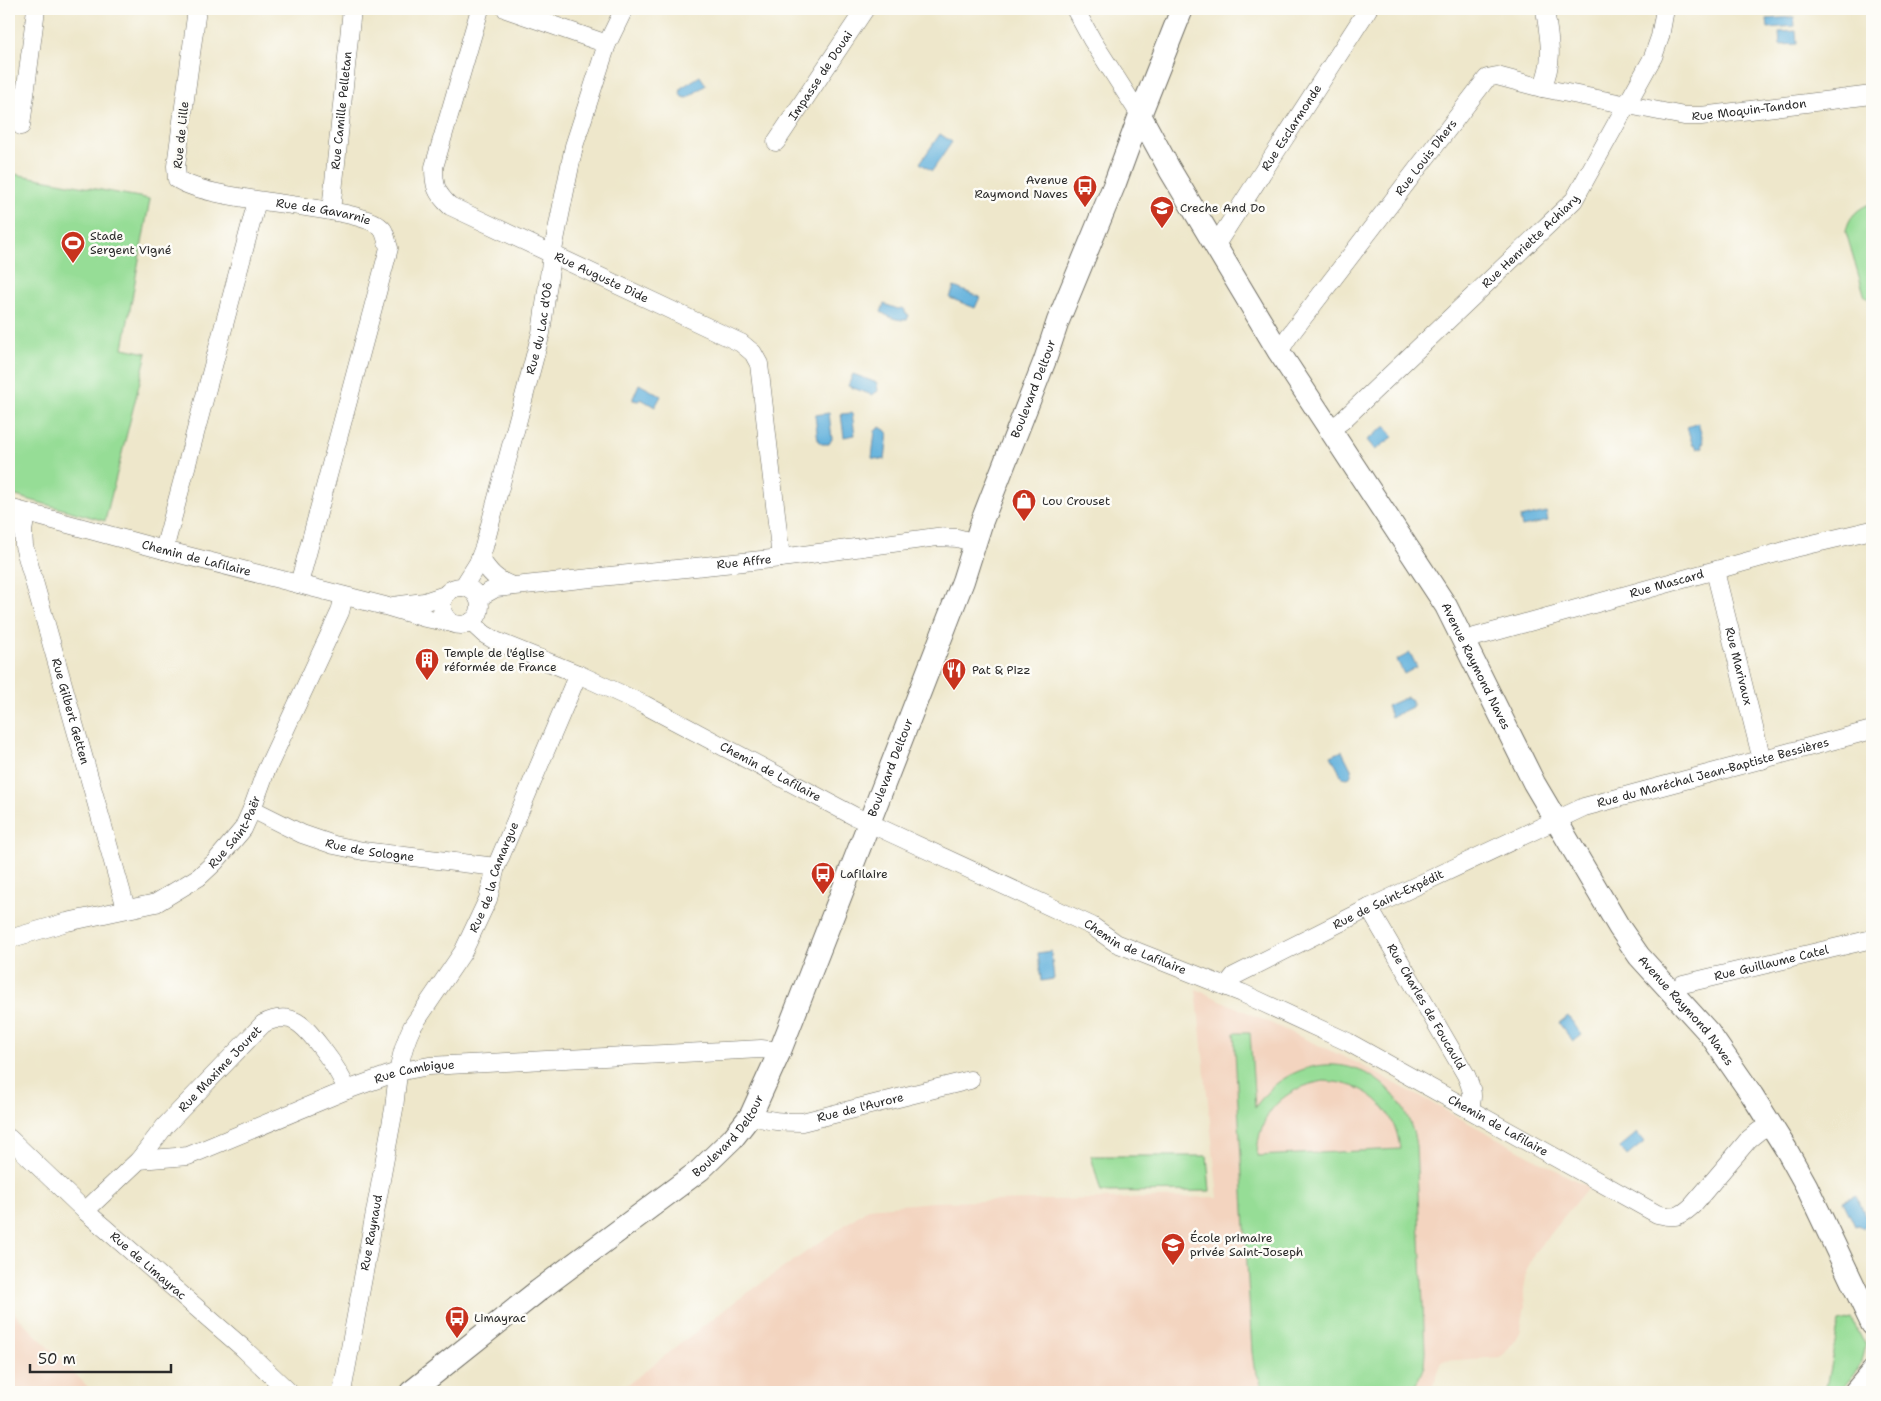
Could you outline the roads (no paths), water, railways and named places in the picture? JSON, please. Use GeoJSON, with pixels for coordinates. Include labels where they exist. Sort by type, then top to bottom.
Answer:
{"type":"FeatureCollection","features":[{"type":"Feature","properties":{"kind":"street"},"geometry":{"type":"LineString","coordinates":[[21,126],[36,9]]}},
{"type":"Feature","properties":{"kind":"street","name":"Rue de Lille"},"geometry":{"type":"LineString","coordinates":[[198,9],[176,166],[177,179],[188,186],[257,201]]}},
{"type":"Feature","properties":{"kind":"street","name":"Rue Camille Pelletan"},"geometry":{"type":"LineString","coordinates":[[331,211],[352,9]]}},
{"type":"Feature","properties":{"kind":"street","name":"Rue Auguste Dide"},"geometry":{"type":"LineString","coordinates":[[480,9],[434,167],[434,182],[440,197],[450,206],[741,343],[753,353],[759,364],[781,558]]}},
{"type":"Feature","properties":{"kind":"street"},"geometry":{"type":"LineString","coordinates":[[506,9],[607,44]]}},
{"type":"Feature","properties":{"kind":"street","name":"Rue du Lac d'Oô"},"geometry":{"type":"LineString","coordinates":[[463,587],[480,558],[541,334],[552,255],[574,146],[607,44],[624,9]]}},
{"type":"Feature","properties":{"kind":"street","name":"Impasse de Douai"},"geometry":{"type":"LineString","coordinates":[[776,142],[865,9]]}},
{"type":"Feature","properties":{"kind":"street","name":"Avenue Raymond Naves"},"geometry":{"type":"LineString","coordinates":[[1075,9],[1108,66],[1140,115],[1279,352],[1446,606],[1534,783],[1619,927],[1639,956],[1709,1033],[1771,1125],[1806,1185],[1872,1324]]}},
{"type":"Feature","properties":{"kind":"street","name":"Boulevard Deltour"},"geometry":{"type":"LineString","coordinates":[[410,1392],[538,1292],[700,1170],[733,1138],[751,1115],[780,1051],[964,581],[982,521],[1045,360],[1058,321],[1115,183],[1182,9]]}},
{"type":"Feature","properties":{"kind":"street","name":"Rue Esclarmonde"},"geometry":{"type":"LineString","coordinates":[[1216,246],[1368,9]]}},
{"type":"Feature","properties":{"kind":"street"},"geometry":{"type":"LineString","coordinates":[[1542,88],[1549,72],[1551,52],[1545,9]]}},
{"type":"Feature","properties":{"kind":"street","name":"Rue Henriette Achiary"},"geometry":{"type":"LineString","coordinates":[[1331,429],[1342,421],[1574,200],[1653,57],[1660,38],[1666,9]]}},
{"type":"Feature","properties":{"kind":"street","name":"Rue Louis Dhers"},"geometry":{"type":"LineString","coordinates":[[1279,352],[1289,336],[1487,78],[1497,76],[1626,106]]}},
{"type":"Feature","properties":{"kind":"street","name":"Rue Moquin-Tandon"},"geometry":{"type":"LineString","coordinates":[[1626,106],[1684,116],[1700,116],[1872,95]]}},
{"type":"Feature","properties":{"kind":"street"},"geometry":{"type":"LineString","coordinates":[[164,550],[257,201]]}},
{"type":"Feature","properties":{"kind":"street","name":"Rue de Gavarnie"},"geometry":{"type":"LineString","coordinates":[[257,201],[331,211],[371,221],[383,230],[389,248],[299,584]]}},
{"type":"Feature","properties":{"kind":"street","name":"Chemin de Lafilaire"},"geometry":{"type":"LineString","coordinates":[[9,508],[425,618],[463,625],[471,622],[484,634],[496,641],[578,674],[645,705],[869,823],[1092,926],[1116,943],[1226,986],[1348,1042],[1469,1108],[1645,1209],[1670,1217],[1683,1215],[1749,1139],[1771,1125]]}},
{"type":"Feature","properties":{"kind":"street","name":"Rue Gilbert Getten"},"geometry":{"type":"LineString","coordinates":[[26,514],[24,546],[126,908]]}},
{"type":"Feature","properties":{"kind":"street","name":"Rue Mascard"},"geometry":{"type":"LineString","coordinates":[[1463,642],[1475,637],[1795,548],[1872,530]]}},
{"type":"Feature","properties":{"kind":"street","name":"Rue Affre"},"geometry":{"type":"LineString","coordinates":[[478,598],[496,588],[781,558],[937,537],[957,538],[976,543]]}},
{"type":"Feature","properties":{"kind":"street"},"geometry":{"type":"LineString","coordinates":[[480,558],[492,576],[500,582],[512,586]]}},
{"type":"Feature","properties":{"kind":"street","name":"Rue Marivaux"},"geometry":{"type":"LineString","coordinates":[[1715,571],[1762,760]]}},
{"type":"Feature","properties":{"kind":"street"},"geometry":{"type":"LineString","coordinates":[[463,587],[470,589],[478,598],[479,612],[471,622]]}},
{"type":"Feature","properties":{"kind":"street","name":"Chemin de Lafilaire"},"geometry":{"type":"LineString","coordinates":[[385,606],[424,602],[445,595],[451,589],[463,587]]}},
{"type":"Feature","properties":{"kind":"street"},"geometry":{"type":"LineString","coordinates":[[445,595],[442,604],[443,613],[452,623]]}},
{"type":"Feature","properties":{"kind":"street","name":"Rue Saint-Paër"},"geometry":{"type":"LineString","coordinates":[[9,939],[67,922],[156,903],[199,877],[229,848],[243,829],[265,773],[340,612],[344,596]]}},
{"type":"Feature","properties":{"kind":"street","name":"Rue de la Camargue"},"geometry":{"type":"LineString","coordinates":[[397,1072],[412,1027],[463,952],[488,899],[496,867],[578,674]]}},
{"type":"Feature","properties":{"kind":"street","name":"Rue du Maréchal Jean-Baptiste Bessières"},"geometry":{"type":"LineString","coordinates":[[1556,820],[1584,807],[1872,730]]}},
{"type":"Feature","properties":{"kind":"street","name":"Rue de Sologne"},"geometry":{"type":"LineString","coordinates":[[252,809],[302,834],[334,845],[496,867]]}},
{"type":"Feature","properties":{"kind":"street","name":"Rue de Saint-Expédit"},"geometry":{"type":"LineString","coordinates":[[1226,986],[1234,976],[1369,908],[1556,820]]}},
{"type":"Feature","properties":{"kind":"street","name":"Rue Charles de Foucauld"},"geometry":{"type":"LineString","coordinates":[[1369,908],[1466,1075],[1473,1092],[1469,1108]]}},
{"type":"Feature","properties":{"kind":"street","name":"Rue Guillaume Catel"},"geometry":{"type":"LineString","coordinates":[[1672,993],[1683,984],[1872,940]]}},
{"type":"Feature","properties":{"kind":"street","name":"Rue Maxime Jouret"},"geometry":{"type":"LineString","coordinates":[[138,1160],[171,1119],[263,1024],[273,1019],[283,1017],[306,1027],[340,1072],[348,1090]]}},
{"type":"Feature","properties":{"kind":"street","name":"Rue Cambigue"},"geometry":{"type":"LineString","coordinates":[[138,1160],[188,1156],[348,1090],[397,1072],[429,1066],[762,1050],[780,1051]]}},
{"type":"Feature","properties":{"kind":"street","name":"Rue Raynaud"},"geometry":{"type":"LineString","coordinates":[[342,1392],[394,1109],[397,1072]]}},
{"type":"Feature","properties":{"kind":"street","name":"Rue de l'Aurore"},"geometry":{"type":"LineString","coordinates":[[751,1115],[763,1120],[802,1122],[970,1080]]}},
{"type":"Feature","properties":{"kind":"street","name":"Rue de Limayrac"},"geometry":{"type":"LineString","coordinates":[[9,1138],[85,1210],[243,1348],[289,1392]]}},
{"type":"Feature","properties":{"kind":"street"},"geometry":{"type":"LineString","coordinates":[[85,1210],[138,1160]]}},
{"type":"Feature","properties":{"kind":"street"},"geometry":{"type":"LineString","coordinates":[[1855,1392],[1872,1372]]}},
{"type":"Feature","properties":{"kind":"water"},"geometry":{"type":"Polygon","coordinates":[[[1794,17],[1795,26],[1768,28],[1767,19],[1794,17]]]}},
{"type":"Feature","properties":{"kind":"water"},"geometry":{"type":"Polygon","coordinates":[[[1796,31],[1797,44],[1780,45],[1779,32],[1796,31]]]}},
{"type":"Feature","properties":{"kind":"water"},"geometry":{"type":"Polygon","coordinates":[[[700,76],[706,85],[687,98],[682,97],[680,94],[681,88],[700,76]]]}},
{"type":"Feature","properties":{"kind":"water"},"geometry":{"type":"Polygon","coordinates":[[[940,134],[952,142],[932,171],[920,163],[940,134]]]}},
{"type":"Feature","properties":{"kind":"water"},"geometry":{"type":"Polygon","coordinates":[[[954,287],[980,297],[975,308],[950,298],[954,287]]]}},
{"type":"Feature","properties":{"kind":"water"},"geometry":{"type":"Polygon","coordinates":[[[884,304],[898,309],[903,308],[905,313],[909,315],[907,320],[893,318],[881,312],[884,304]]]}},
{"type":"Feature","properties":{"kind":"water"},"geometry":{"type":"Polygon","coordinates":[[[853,374],[877,383],[878,391],[872,395],[848,386],[853,374]]]}},
{"type":"Feature","properties":{"kind":"water"},"geometry":{"type":"Polygon","coordinates":[[[639,384],[661,396],[655,407],[641,399],[638,401],[633,400],[639,384]]]}},
{"type":"Feature","properties":{"kind":"water"},"geometry":{"type":"Polygon","coordinates":[[[829,413],[832,439],[829,444],[822,444],[818,441],[815,415],[829,413]]]}},
{"type":"Feature","properties":{"kind":"water"},"geometry":{"type":"Polygon","coordinates":[[[852,413],[855,435],[844,437],[841,414],[852,413]]]}},
{"type":"Feature","properties":{"kind":"water"},"geometry":{"type":"Polygon","coordinates":[[[1698,423],[1704,443],[1702,443],[1703,447],[1697,449],[1695,445],[1693,446],[1687,427],[1698,423]]]}},
{"type":"Feature","properties":{"kind":"water"},"geometry":{"type":"Polygon","coordinates":[[[1386,426],[1393,437],[1375,450],[1367,440],[1386,426]]]}},
{"type":"Feature","properties":{"kind":"water"},"geometry":{"type":"Polygon","coordinates":[[[880,427],[888,432],[885,460],[872,458],[875,431],[880,427]]]}},
{"type":"Feature","properties":{"kind":"water"},"geometry":{"type":"Polygon","coordinates":[[[1546,512],[1548,521],[1522,527],[1520,518],[1546,512]]]}},
{"type":"Feature","properties":{"kind":"water"},"geometry":{"type":"Polygon","coordinates":[[[1410,653],[1417,667],[1404,674],[1397,660],[1410,653]]]}},
{"type":"Feature","properties":{"kind":"water"},"geometry":{"type":"Polygon","coordinates":[[[1407,697],[1412,700],[1412,707],[1391,717],[1387,706],[1407,697]]]}},
{"type":"Feature","properties":{"kind":"water"},"geometry":{"type":"Polygon","coordinates":[[[1342,751],[1352,771],[1350,777],[1347,778],[1342,777],[1331,756],[1342,751]]]}},
{"type":"Feature","properties":{"kind":"water"},"geometry":{"type":"Polygon","coordinates":[[[1051,951],[1054,979],[1041,981],[1038,953],[1051,951]]]}},
{"type":"Feature","properties":{"kind":"water"},"geometry":{"type":"Polygon","coordinates":[[[1568,1016],[1582,1035],[1573,1042],[1559,1023],[1568,1016]]]}},
{"type":"Feature","properties":{"kind":"water"},"geometry":{"type":"Polygon","coordinates":[[[1637,1133],[1644,1142],[1627,1156],[1620,1147],[1637,1133]]]}},
{"type":"Feature","properties":{"kind":"water"},"geometry":{"type":"Polygon","coordinates":[[[1856,1195],[1868,1221],[1863,1228],[1858,1225],[1855,1226],[1843,1201],[1856,1195]]]}},
{"type":"Feature","properties":{"kind":"place","name":"Avenue Raymond Naves"},"geometry":{"type":"Point","coordinates":[1085,208]}},
{"type":"Feature","properties":{"kind":"place","name":"Creche And Do"},"geometry":{"type":"Point","coordinates":[1162,229]}},
{"type":"Feature","properties":{"kind":"place","name":"Stade Sergent Vigné"},"geometry":{"type":"Point","coordinates":[73,264]}},
{"type":"Feature","properties":{"kind":"place","name":"Lou Crouset"},"geometry":{"type":"Point","coordinates":[1024,522]}},
{"type":"Feature","properties":{"kind":"place","name":"Temple de l'église réformée de France"},"geometry":{"type":"Point","coordinates":[427,681]}},
{"type":"Feature","properties":{"kind":"place","name":"Pat & Pizz"},"geometry":{"type":"Point","coordinates":[954,691]}},
{"type":"Feature","properties":{"kind":"place","name":"Lafilaire"},"geometry":{"type":"Point","coordinates":[823,895]}},
{"type":"Feature","properties":{"kind":"place","name":"École primaire privée Saint-Joseph"},"geometry":{"type":"Point","coordinates":[1173,1266]}},
{"type":"Feature","properties":{"kind":"place","name":"Limayrac"},"geometry":{"type":"Point","coordinates":[457,1339]}}]}
